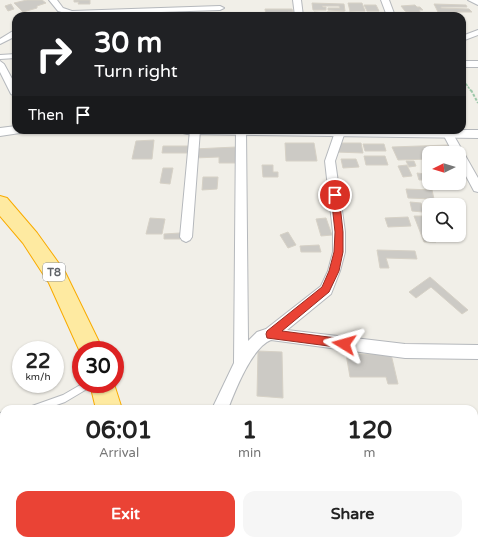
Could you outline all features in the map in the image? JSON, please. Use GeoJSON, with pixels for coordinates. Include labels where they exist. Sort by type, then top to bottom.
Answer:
{"type":"FeatureCollection","features":[{"type":"Feature","properties":{"kind":"highway","name":"T8"},"geometry":{"type":"LineString","coordinates":[[0,203],[30,238],[58,278],[87,341]]}},
{"type":"Feature","properties":{"kind":"highway"},"geometry":{"type":"LineString","coordinates":[[105,393],[108,405]]}},
{"type":"Feature","properties":{"kind":"street"},"geometry":{"type":"LineString","coordinates":[[53,0],[58,8],[65,12]]}},
{"type":"Feature","properties":{"kind":"street"},"geometry":{"type":"LineString","coordinates":[[296,0],[298,12]]}},
{"type":"Feature","properties":{"kind":"street"},"geometry":{"type":"LineString","coordinates":[[385,0],[390,12]]}},
{"type":"Feature","properties":{"kind":"street"},"geometry":{"type":"LineString","coordinates":[[472,0],[478,3]]}},
{"type":"Feature","properties":{"kind":"street"},"geometry":{"type":"LineString","coordinates":[[120,12],[219,4]]}},
{"type":"Feature","properties":{"kind":"street"},"geometry":{"type":"LineString","coordinates":[[466,37],[478,32]]}},
{"type":"Feature","properties":{"kind":"street"},"geometry":{"type":"LineString","coordinates":[[0,42],[12,35]]}},
{"type":"Feature","properties":{"kind":"street"},"geometry":{"type":"LineString","coordinates":[[0,57],[12,56]]}},
{"type":"Feature","properties":{"kind":"street"},"geometry":{"type":"LineString","coordinates":[[0,64],[12,86]]}},
{"type":"Feature","properties":{"kind":"street"},"geometry":{"type":"LineString","coordinates":[[466,64],[478,64]]}},
{"type":"Feature","properties":{"kind":"street"},"geometry":{"type":"LineString","coordinates":[[0,132],[12,130]]}},
{"type":"Feature","properties":{"kind":"street"},"geometry":{"type":"LineString","coordinates":[[186,236],[195,134]]}},
{"type":"Feature","properties":{"kind":"street"},"geometry":{"type":"LineString","coordinates":[[241,134],[241,365]]}},
{"type":"Feature","properties":{"kind":"street"},"geometry":{"type":"LineString","coordinates":[[222,405],[241,365],[255,344],[262,338],[271,334],[326,290],[334,271],[339,252],[339,232],[330,161],[339,134]]}},
{"type":"Feature","properties":{"kind":"street"},"geometry":{"type":"LineString","coordinates":[[455,146],[448,134],[478,134]]}},
{"type":"Feature","properties":{"kind":"street"},"geometry":{"type":"LineString","coordinates":[[466,167],[478,188]]}},
{"type":"Feature","properties":{"kind":"street"},"geometry":{"type":"LineString","coordinates":[[271,334],[405,351],[478,352]]}},
{"type":"Feature","properties":{"kind":"lane"},"geometry":{"type":"LineString","coordinates":[[46,405],[74,393]]}},
{"type":"Feature","properties":{"kind":"path"},"geometry":{"type":"LineString","coordinates":[[466,83],[478,103]]}},
{"type":"Feature","properties":{"kind":"building"},"geometry":{"type":"Polygon","coordinates":[[[27,0],[42,0],[46,3],[37,6],[37,8],[23,12],[14,3],[27,0]]]}},
{"type":"Feature","properties":{"kind":"building"},"geometry":{"type":"Polygon","coordinates":[[[74,0],[90,0],[90,4],[78,4],[79,2],[74,2],[74,0]]]}},
{"type":"Feature","properties":{"kind":"building"},"geometry":{"type":"Polygon","coordinates":[[[312,3],[344,4],[345,11],[328,10],[328,8],[340,8],[339,6],[322,6],[326,7],[326,10],[313,10],[312,3]]]}},
{"type":"Feature","properties":{"kind":"building"},"geometry":{"type":"Polygon","coordinates":[[[348,3],[362,3],[365,11],[350,11],[348,3]]]}},
{"type":"Feature","properties":{"kind":"building"},"geometry":{"type":"Polygon","coordinates":[[[11,4],[14,9],[8,11],[5,6],[11,4]]]}},
{"type":"Feature","properties":{"kind":"building"},"geometry":{"type":"Polygon","coordinates":[[[434,4],[466,5],[467,7],[441,8],[469,9],[472,12],[438,12],[434,4]]]}},
{"type":"Feature","properties":{"kind":"building"},"geometry":{"type":"Polygon","coordinates":[[[364,5],[376,5],[379,11],[367,11],[364,5]]]}},
{"type":"Feature","properties":{"kind":"building"},"geometry":{"type":"Polygon","coordinates":[[[415,5],[423,10],[419,10],[420,12],[409,12],[405,11],[401,6],[415,5]]]}},
{"type":"Feature","properties":{"kind":"building"},"geometry":{"type":"Polygon","coordinates":[[[265,9],[292,9],[293,12],[288,12],[266,12],[265,9]]]}},
{"type":"Feature","properties":{"kind":"building"},"geometry":{"type":"Polygon","coordinates":[[[154,140],[152,159],[132,159],[136,141],[154,140]]]}},
{"type":"Feature","properties":{"kind":"building"},"geometry":{"type":"Polygon","coordinates":[[[285,143],[314,143],[317,161],[286,161],[285,143]]]}},
{"type":"Feature","properties":{"kind":"building"},"geometry":{"type":"Polygon","coordinates":[[[335,143],[361,143],[363,153],[336,152],[335,143]]]}},
{"type":"Feature","properties":{"kind":"building"},"geometry":{"type":"Polygon","coordinates":[[[363,144],[384,144],[386,151],[365,151],[363,144]]]}},
{"type":"Feature","properties":{"kind":"building"},"geometry":{"type":"Polygon","coordinates":[[[448,145],[448,146],[422,146],[422,159],[398,160],[392,147],[448,145]]]}},
{"type":"Feature","properties":{"kind":"building"},"geometry":{"type":"Polygon","coordinates":[[[163,146],[189,146],[188,153],[162,153],[163,146]]]}},
{"type":"Feature","properties":{"kind":"building"},"geometry":{"type":"Polygon","coordinates":[[[236,147],[238,163],[219,163],[219,157],[194,158],[194,149],[236,147]]]}},
{"type":"Feature","properties":{"kind":"building"},"geometry":{"type":"Polygon","coordinates":[[[364,156],[385,156],[388,165],[366,165],[364,156]]]}},
{"type":"Feature","properties":{"kind":"building"},"geometry":{"type":"Polygon","coordinates":[[[341,159],[356,159],[359,167],[343,168],[341,159]]]}},
{"type":"Feature","properties":{"kind":"building"},"geometry":{"type":"Polygon","coordinates":[[[406,161],[414,161],[416,166],[409,167],[406,161]]]}},
{"type":"Feature","properties":{"kind":"building"},"geometry":{"type":"Polygon","coordinates":[[[262,165],[273,165],[273,172],[278,172],[278,177],[263,177],[262,165]]]}},
{"type":"Feature","properties":{"kind":"building"},"geometry":{"type":"Polygon","coordinates":[[[407,165],[412,176],[403,177],[398,166],[407,165]]]}},
{"type":"Feature","properties":{"kind":"building"},"geometry":{"type":"Polygon","coordinates":[[[163,168],[173,168],[170,184],[160,183],[163,168]]]}},
{"type":"Feature","properties":{"kind":"building"},"geometry":{"type":"Polygon","coordinates":[[[417,173],[422,174],[422,180],[419,180],[417,173]]]}},
{"type":"Feature","properties":{"kind":"building"},"geometry":{"type":"Polygon","coordinates":[[[203,177],[218,177],[217,189],[202,190],[203,177]]]}},
{"type":"Feature","properties":{"kind":"building"},"geometry":{"type":"Polygon","coordinates":[[[406,189],[432,190],[434,198],[422,199],[408,198],[406,189]]]}},
{"type":"Feature","properties":{"kind":"building"},"geometry":{"type":"Polygon","coordinates":[[[410,202],[421,203],[422,212],[412,211],[410,202]]]}},
{"type":"Feature","properties":{"kind":"building"},"geometry":{"type":"Polygon","coordinates":[[[414,216],[422,216],[422,237],[414,216]]]}},
{"type":"Feature","properties":{"kind":"building"},"geometry":{"type":"Polygon","coordinates":[[[408,217],[411,226],[388,227],[385,218],[408,217]]]}},
{"type":"Feature","properties":{"kind":"building"},"geometry":{"type":"Polygon","coordinates":[[[150,218],[165,219],[162,234],[146,234],[150,218]]]}},
{"type":"Feature","properties":{"kind":"building"},"geometry":{"type":"Polygon","coordinates":[[[326,218],[332,235],[321,236],[316,219],[326,218]]]}},
{"type":"Feature","properties":{"kind":"building"},"geometry":{"type":"Polygon","coordinates":[[[288,232],[296,245],[288,248],[280,235],[288,232]]]}},
{"type":"Feature","properties":{"kind":"building"},"geometry":{"type":"Polygon","coordinates":[[[180,233],[180,239],[164,239],[164,234],[180,233]]]}},
{"type":"Feature","properties":{"kind":"building"},"geometry":{"type":"Polygon","coordinates":[[[319,245],[321,252],[301,252],[300,246],[319,245]]]}},
{"type":"Feature","properties":{"kind":"building"},"geometry":{"type":"Polygon","coordinates":[[[377,250],[415,251],[417,259],[386,258],[389,268],[380,268],[377,250]]]}},
{"type":"Feature","properties":{"kind":"building"},"geometry":{"type":"Polygon","coordinates":[[[430,277],[468,310],[462,314],[431,287],[416,298],[409,292],[430,277]]]}},
{"type":"Feature","properties":{"kind":"building"},"geometry":{"type":"Polygon","coordinates":[[[258,351],[282,352],[283,398],[257,396],[258,351]]]}},
{"type":"Feature","properties":{"kind":"building"},"geometry":{"type":"Polygon","coordinates":[[[346,354],[391,354],[398,384],[388,384],[386,377],[350,377],[346,354]]]}},
{"type":"Feature","properties":{"kind":"route"},"geometry":{"type":"LineString","coordinates":[[335,195],[339,232],[339,252],[334,271],[326,290],[271,334],[344,344]]}}]}
